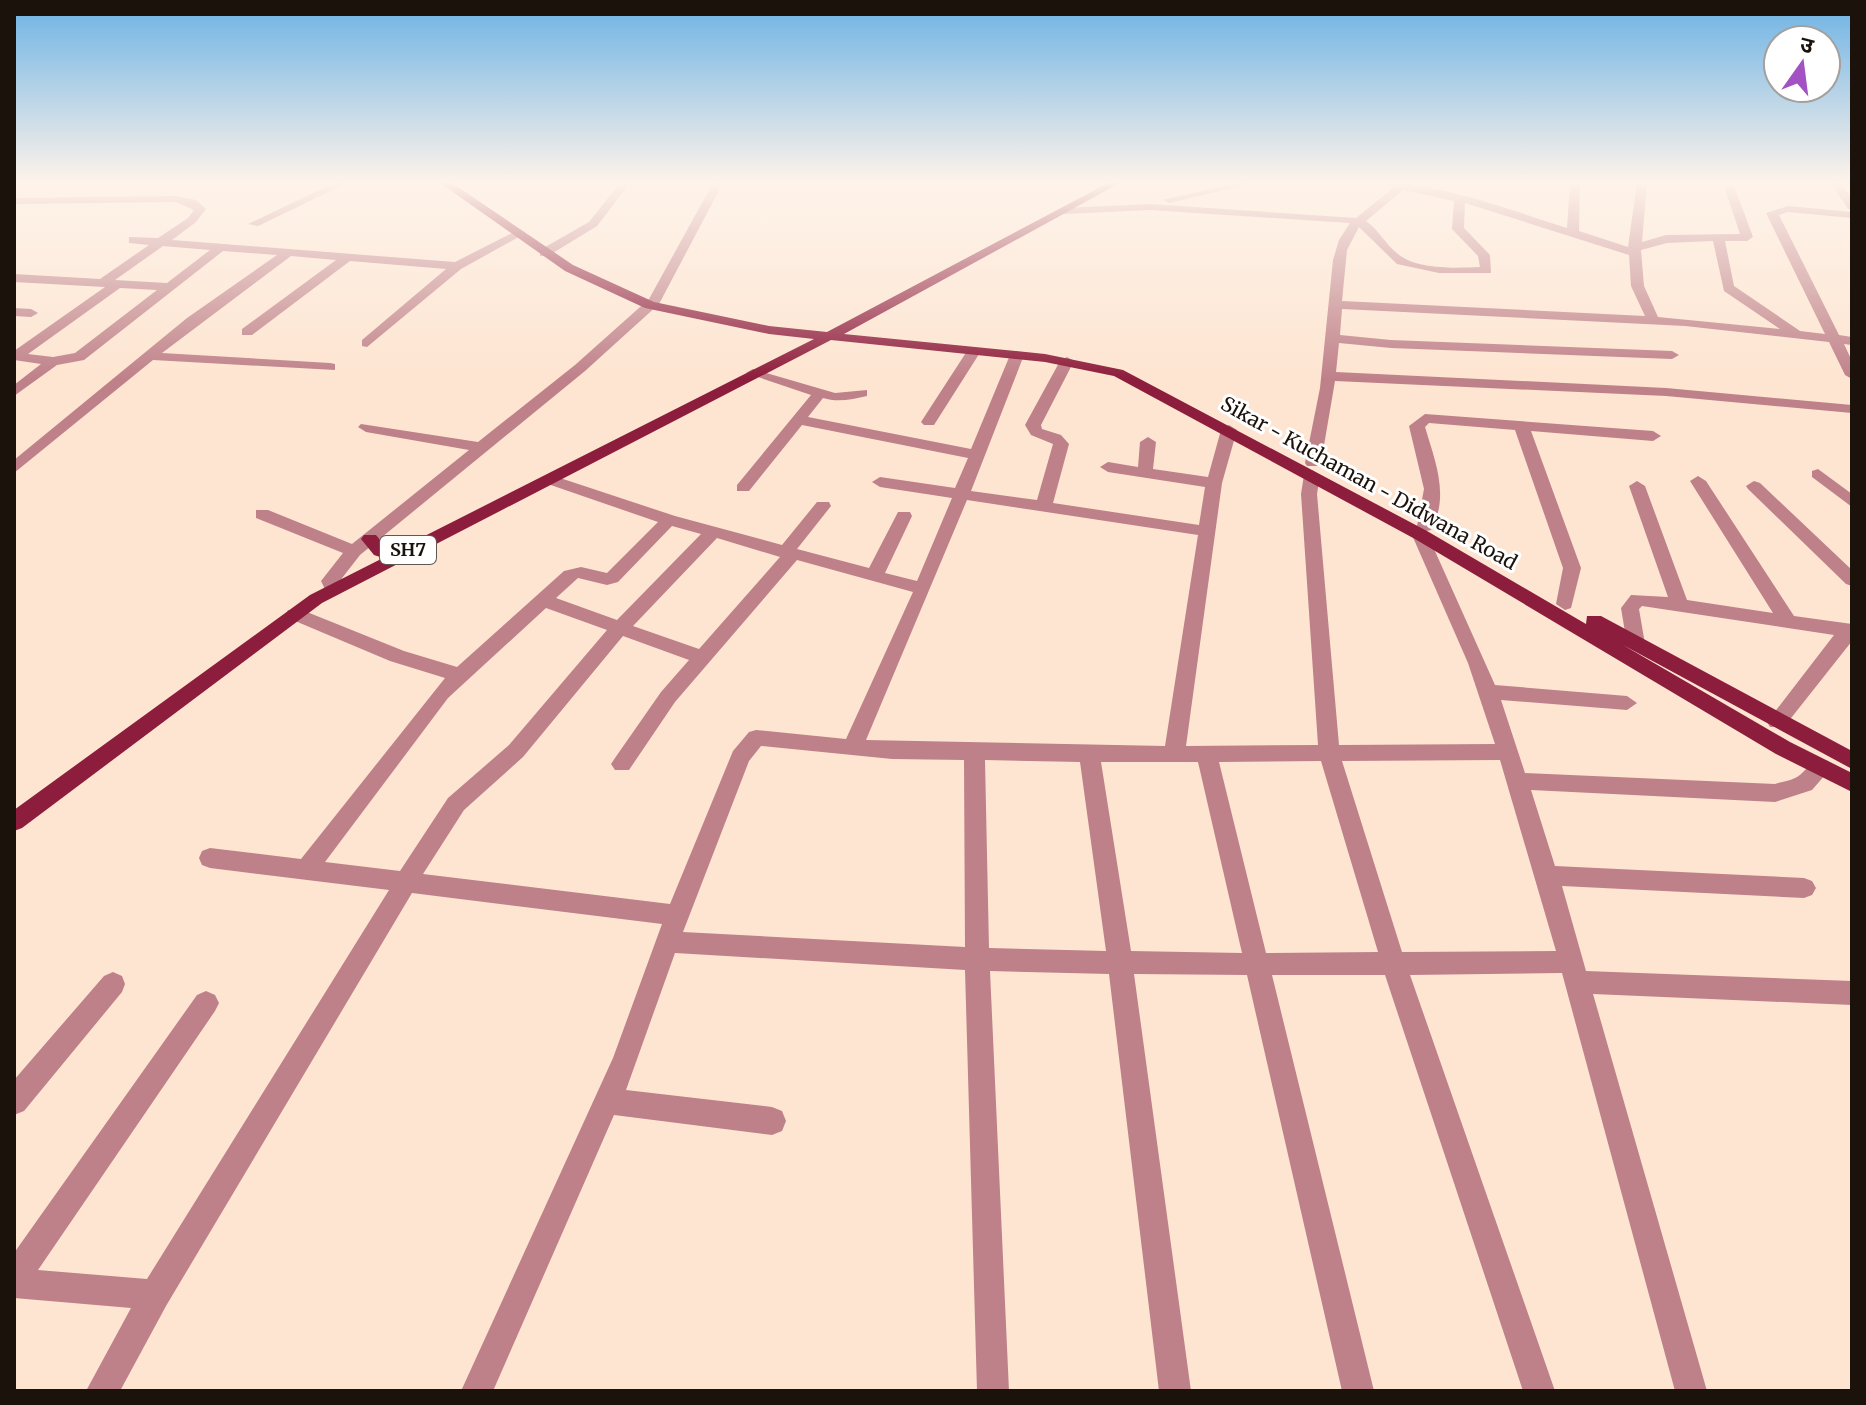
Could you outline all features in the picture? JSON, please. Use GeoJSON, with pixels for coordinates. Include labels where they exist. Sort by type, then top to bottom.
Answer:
{"type":"FeatureCollection","features":[{"type":"Feature","properties":{"kind":"main road"},"geometry":{"type":"LineString","coordinates":[[538,249],[632,297],[652,303],[737,324],[831,335],[991,249]]}},
{"type":"Feature","properties":{"kind":"main road","name":"Sikar - Kuchaman - Didwana Road"},"geometry":{"type":"LineString","coordinates":[[831,335],[1067,361],[1118,373],[1312,469]]}},
{"type":"Feature","properties":{"kind":"main road","name":"Sikar - Kuchaman - Didwana Road"},"geometry":{"type":"LineString","coordinates":[[831,335],[1093,360],[1158,384],[1852,761]]}},
{"type":"Feature","properties":{"kind":"main road","name":"SH7"},"geometry":{"type":"LineString","coordinates":[[14,822],[333,589],[831,335]]}},
{"type":"Feature","properties":{"kind":"main road","name":"Sikar - Kuchaman - Didwana Road"},"geometry":{"type":"LineString","coordinates":[[1423,530],[1852,783]]}},
{"type":"Feature","properties":{"kind":"main road"},"geometry":{"type":"LineString","coordinates":[[370,539],[380,551],[397,556]]}},
{"type":"Feature","properties":{"kind":"street"},"geometry":{"type":"LineString","coordinates":[[152,249],[16,356],[53,361],[79,357],[219,249]]}},
{"type":"Feature","properties":{"kind":"street"},"geometry":{"type":"LineString","coordinates":[[251,249],[457,266]]}},
{"type":"Feature","properties":{"kind":"street"},"geometry":{"type":"LineString","coordinates":[[367,343],[457,266],[490,249]]}},
{"type":"Feature","properties":{"kind":"street"},"geometry":{"type":"LineString","coordinates":[[544,253],[551,249]]}},
{"type":"Feature","properties":{"kind":"street"},"geometry":{"type":"LineString","coordinates":[[333,589],[330,581],[333,573],[354,551],[484,448],[652,303],[682,249]]}},
{"type":"Feature","properties":{"kind":"street"},"geometry":{"type":"LineString","coordinates":[[1341,249],[1326,376],[1324,425],[1309,494],[1329,753],[1394,965],[1539,1391]]}},
{"type":"Feature","properties":{"kind":"street"},"geometry":{"type":"LineString","coordinates":[[1389,249],[1398,261],[1427,267],[1487,270],[1484,255],[1478,249]]}},
{"type":"Feature","properties":{"kind":"street"},"geometry":{"type":"LineString","coordinates":[[1626,249],[1634,251],[1640,249]]}},
{"type":"Feature","properties":{"kind":"street"},"geometry":{"type":"LineString","coordinates":[[1720,249],[1728,288],[1798,334]]}},
{"type":"Feature","properties":{"kind":"street"},"geometry":{"type":"LineString","coordinates":[[1790,249],[1852,375]]}},
{"type":"Feature","properties":{"kind":"street"},"geometry":{"type":"LineString","coordinates":[[1634,251],[1636,290],[1654,321]]}},
{"type":"Feature","properties":{"kind":"street"},"geometry":{"type":"LineString","coordinates":[[14,468],[149,356],[289,252]]}},
{"type":"Feature","properties":{"kind":"street"},"geometry":{"type":"LineString","coordinates":[[247,332],[348,257]]}},
{"type":"Feature","properties":{"kind":"street"},"geometry":{"type":"LineString","coordinates":[[14,278],[172,287]]}},
{"type":"Feature","properties":{"kind":"street"},"geometry":{"type":"LineString","coordinates":[[1336,305],[1654,321],[1852,341]]}},
{"type":"Feature","properties":{"kind":"street"},"geometry":{"type":"LineString","coordinates":[[14,312],[31,313]]}},
{"type":"Feature","properties":{"kind":"street"},"geometry":{"type":"LineString","coordinates":[[1332,338],[1391,344],[1672,355]]}},
{"type":"Feature","properties":{"kind":"street"},"geometry":{"type":"LineString","coordinates":[[929,422],[974,351]]}},
{"type":"Feature","properties":{"kind":"street"},"geometry":{"type":"LineString","coordinates":[[852,748],[923,589],[1017,355]]}},
{"type":"Feature","properties":{"kind":"street"},"geometry":{"type":"LineString","coordinates":[[149,356],[330,367]]}},
{"type":"Feature","properties":{"kind":"street"},"geometry":{"type":"LineString","coordinates":[[14,392],[53,361]]}},
{"type":"Feature","properties":{"kind":"street"},"geometry":{"type":"LineString","coordinates":[[1044,505],[1061,444],[1056,438],[1036,432],[1033,425],[1067,361]]}},
{"type":"Feature","properties":{"kind":"street"},"geometry":{"type":"LineString","coordinates":[[753,373],[820,393],[844,397],[862,393]]}},
{"type":"Feature","properties":{"kind":"street"},"geometry":{"type":"LineString","coordinates":[[1326,376],[1666,392],[1852,409]]}},
{"type":"Feature","properties":{"kind":"street"},"geometry":{"type":"LineString","coordinates":[[743,488],[820,393]]}},
{"type":"Feature","properties":{"kind":"street"},"geometry":{"type":"LineString","coordinates":[[1653,436],[1436,417],[1419,421],[1417,426],[1434,497],[1432,512],[1423,530],[1488,692],[1547,875],[1691,1391]]}},
{"type":"Feature","properties":{"kind":"street"},"geometry":{"type":"LineString","coordinates":[[798,420],[976,455]]}},
{"type":"Feature","properties":{"kind":"street"},"geometry":{"type":"LineString","coordinates":[[1521,425],[1572,568],[1565,604]]}},
{"type":"Feature","properties":{"kind":"street"},"geometry":{"type":"LineString","coordinates":[[366,427],[484,448]]}},
{"type":"Feature","properties":{"kind":"street"},"geometry":{"type":"LineString","coordinates":[[1174,754],[1214,483],[1229,430]]}},
{"type":"Feature","properties":{"kind":"street"},"geometry":{"type":"LineString","coordinates":[[1145,473],[1148,442]]}},
{"type":"Feature","properties":{"kind":"street"},"geometry":{"type":"LineString","coordinates":[[1108,467],[1214,483]]}},
{"type":"Feature","properties":{"kind":"street"},"geometry":{"type":"LineString","coordinates":[[1818,474],[1852,502]]}},
{"type":"Feature","properties":{"kind":"street"},"geometry":{"type":"LineString","coordinates":[[548,479],[712,533],[923,589]]}},
{"type":"Feature","properties":{"kind":"street"},"geometry":{"type":"LineString","coordinates":[[1698,481],[1788,621]]}},
{"type":"Feature","properties":{"kind":"street"},"geometry":{"type":"LineString","coordinates":[[880,482],[1207,531]]}},
{"type":"Feature","properties":{"kind":"street"},"geometry":{"type":"LineString","coordinates":[[1637,486],[1679,604]]}},
{"type":"Feature","properties":{"kind":"street"},"geometry":{"type":"LineString","coordinates":[[1754,486],[1852,580]]}},
{"type":"Feature","properties":{"kind":"street"},"geometry":{"type":"LineString","coordinates":[[622,764],[648,722],[788,554],[823,506]]}},
{"type":"Feature","properties":{"kind":"street"},"geometry":{"type":"LineString","coordinates":[[262,514],[354,551]]}},
{"type":"Feature","properties":{"kind":"street"},"geometry":{"type":"LineString","coordinates":[[874,576],[904,516]]}},
{"type":"Feature","properties":{"kind":"street"},"geometry":{"type":"LineString","coordinates":[[305,871],[389,758],[458,675],[575,572],[602,580],[612,578],[669,520]]}},
{"type":"Feature","properties":{"kind":"street"},"geometry":{"type":"LineString","coordinates":[[102,1391],[155,1295],[456,804],[516,751],[619,628],[712,533]]}},
{"type":"Feature","properties":{"kind":"street"},"geometry":{"type":"LineString","coordinates":[[1636,644],[1632,602],[1649,599],[1852,631]]}},
{"type":"Feature","properties":{"kind":"street"},"geometry":{"type":"LineString","coordinates":[[543,600],[702,658]]}},
{"type":"Feature","properties":{"kind":"street"},"geometry":{"type":"LineString","coordinates":[[295,614],[397,656],[458,675]]}},
{"type":"Feature","properties":{"kind":"street"},"geometry":{"type":"LineString","coordinates":[[1777,722],[1839,641],[1852,631]]}},
{"type":"Feature","properties":{"kind":"street"},"geometry":{"type":"LineString","coordinates":[[1488,692],[1627,703]]}},
{"type":"Feature","properties":{"kind":"street"},"geometry":{"type":"LineString","coordinates":[[477,1391],[625,1061],[677,915],[748,743],[768,737],[852,748],[1089,754],[1508,752]]}},
{"type":"Feature","properties":{"kind":"street"},"geometry":{"type":"LineString","coordinates":[[974,751],[977,960],[993,1391]]}},
{"type":"Feature","properties":{"kind":"street"},"geometry":{"type":"LineString","coordinates":[[1089,754],[1120,962],[1175,1391]]}},
{"type":"Feature","properties":{"kind":"street"},"geometry":{"type":"LineString","coordinates":[[1207,754],[1358,1391]]}},
{"type":"Feature","properties":{"kind":"street"},"geometry":{"type":"LineString","coordinates":[[1517,781],[1775,793],[1804,784],[1821,767]]}},
{"type":"Feature","properties":{"kind":"street"},"geometry":{"type":"LineString","coordinates":[[210,858],[408,885],[677,915]]}},
{"type":"Feature","properties":{"kind":"street"},"geometry":{"type":"LineString","coordinates":[[1547,875],[1804,888]]}},
{"type":"Feature","properties":{"kind":"street"},"geometry":{"type":"LineString","coordinates":[[667,942],[812,954],[977,960],[1394,965],[1574,972],[1852,993]]}},
{"type":"Feature","properties":{"kind":"street"},"geometry":{"type":"LineString","coordinates":[[14,1101],[113,984]]}},
{"type":"Feature","properties":{"kind":"street"},"geometry":{"type":"LineString","coordinates":[[155,1295],[14,1281],[206,1003]]}},
{"type":"Feature","properties":{"kind":"street"},"geometry":{"type":"LineString","coordinates":[[607,1101],[772,1121]]}}]}
